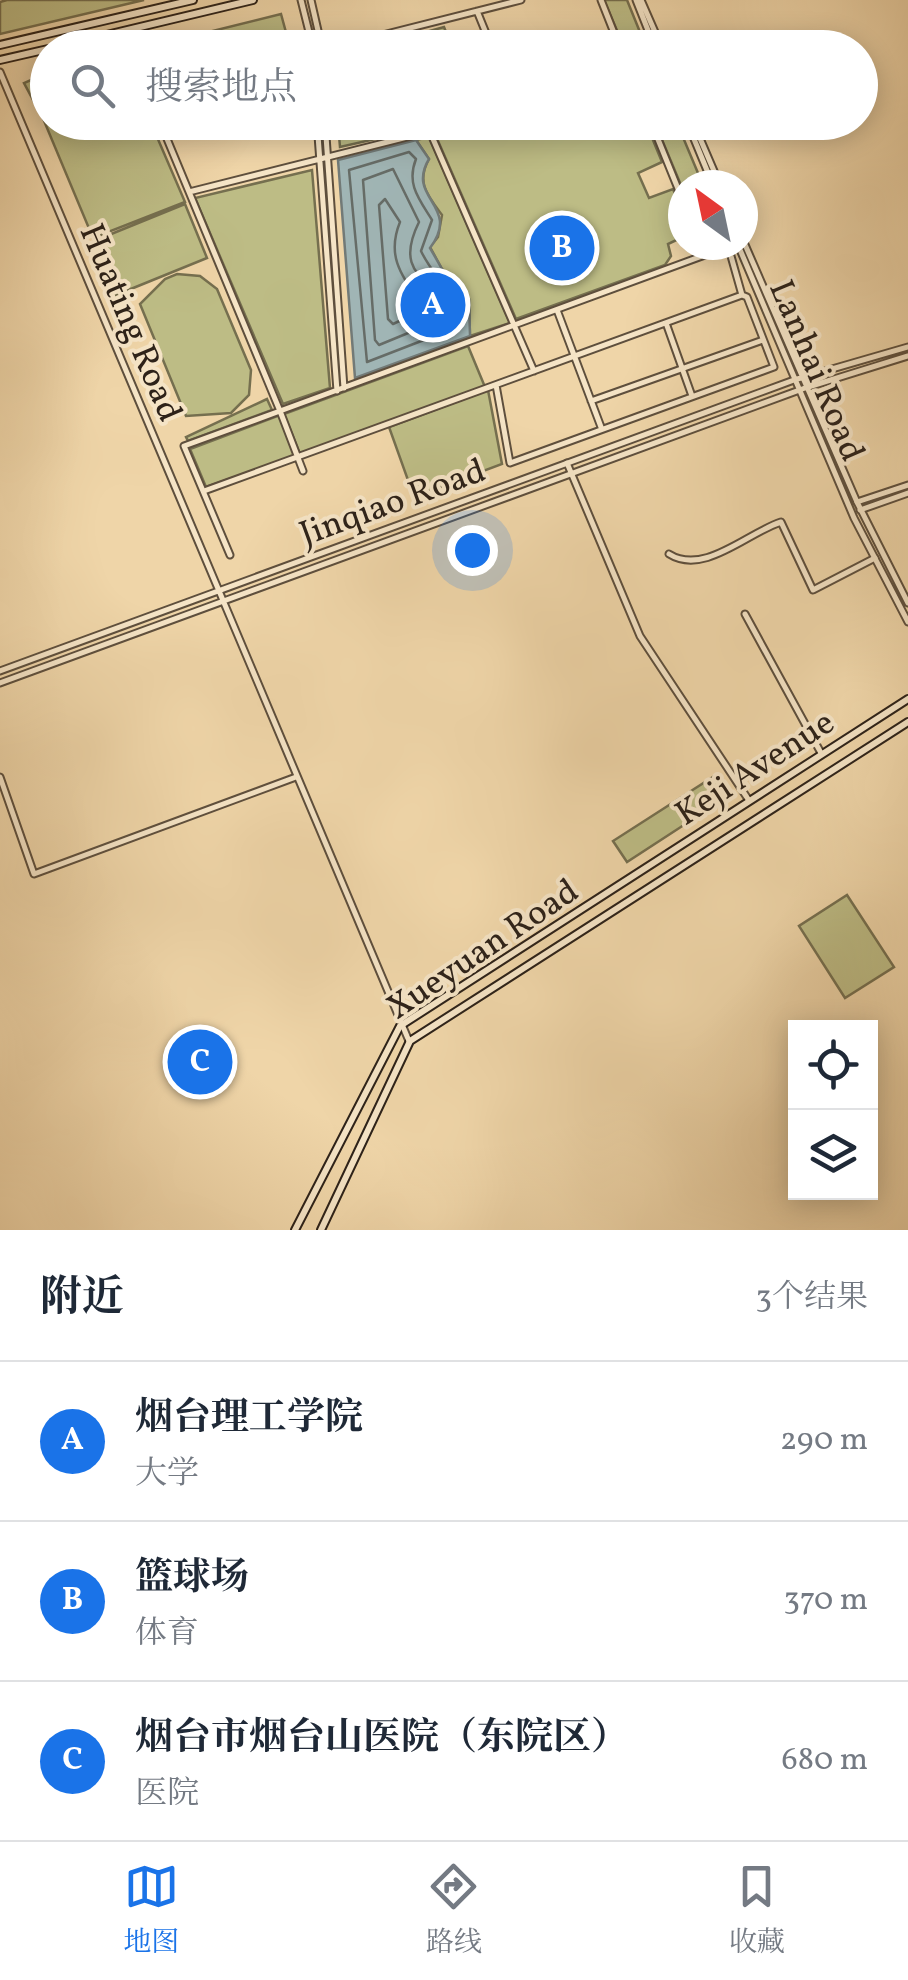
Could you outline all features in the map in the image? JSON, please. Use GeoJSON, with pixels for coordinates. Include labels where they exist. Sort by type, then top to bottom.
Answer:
{"type":"FeatureCollection","features":[{"type":"Feature","properties":{"kind":"main road"},"geometry":{"type":"LineString","coordinates":[[64,30],[192,0]]}},
{"type":"Feature","properties":{"kind":"main road"},"geometry":{"type":"LineString","coordinates":[[126,30],[253,0]]}},
{"type":"Feature","properties":{"kind":"main road"},"geometry":{"type":"LineString","coordinates":[[0,45],[30,38]]}},
{"type":"Feature","properties":{"kind":"main road"},"geometry":{"type":"LineString","coordinates":[[0,60],[30,53]]}},
{"type":"Feature","properties":{"kind":"main road","name":"Keji Avenue"},"geometry":{"type":"LineString","coordinates":[[628,880],[908,699]]}},
{"type":"Feature","properties":{"kind":"main road","name":"Keji Avenue"},"geometry":{"type":"LineString","coordinates":[[638,894],[908,722]]}},
{"type":"Feature","properties":{"kind":"main road"},"geometry":{"type":"LineString","coordinates":[[628,880],[638,894]]}},
{"type":"Feature","properties":{"kind":"main road","name":"Xueyuan Road"},"geometry":{"type":"LineString","coordinates":[[295,1230],[400,1026],[628,880]]}},
{"type":"Feature","properties":{"kind":"main road","name":"Xueyuan Road"},"geometry":{"type":"LineString","coordinates":[[325,1229],[410,1042],[638,894]]}},
{"type":"Feature","properties":{"kind":"street"},"geometry":{"type":"LineString","coordinates":[[301,0],[308,30]]}},
{"type":"Feature","properties":{"kind":"street"},"geometry":{"type":"LineString","coordinates":[[312,0],[318,30]]}},
{"type":"Feature","properties":{"kind":"street"},"geometry":{"type":"LineString","coordinates":[[402,30],[521,0]]}},
{"type":"Feature","properties":{"kind":"street"},"geometry":{"type":"LineString","coordinates":[[601,0],[613,30]]}},
{"type":"Feature","properties":{"kind":"street"},"geometry":{"type":"LineString","coordinates":[[638,0],[650,30]]}},
{"type":"Feature","properties":{"kind":"street"},"geometry":{"type":"LineString","coordinates":[[477,11],[485,30]]}},
{"type":"Feature","properties":{"kind":"street","name":"Huating Road"},"geometry":{"type":"LineString","coordinates":[[0,72],[224,603]]}},
{"type":"Feature","properties":{"kind":"street"},"geometry":{"type":"LineString","coordinates":[[167,140],[304,471]]}},
{"type":"Feature","properties":{"kind":"street"},"geometry":{"type":"LineString","coordinates":[[319,140],[340,389]]}},
{"type":"Feature","properties":{"kind":"street"},"geometry":{"type":"LineString","coordinates":[[322,159],[323,140]]}},
{"type":"Feature","properties":{"kind":"street"},"geometry":{"type":"LineString","coordinates":[[188,192],[398,140]]}},
{"type":"Feature","properties":{"kind":"street"},"geometry":{"type":"LineString","coordinates":[[433,140],[534,372]]}},
{"type":"Feature","properties":{"kind":"street"},"geometry":{"type":"LineString","coordinates":[[658,140],[670,170]]}},
{"type":"Feature","properties":{"kind":"street"},"geometry":{"type":"LineString","coordinates":[[697,140],[710,170]]}},
{"type":"Feature","properties":{"kind":"street"},"geometry":{"type":"LineString","coordinates":[[230,555],[184,446],[692,260]]}},
{"type":"Feature","properties":{"kind":"street"},"geometry":{"type":"LineString","coordinates":[[731,260],[742,296]]}},
{"type":"Feature","properties":{"kind":"street","name":"Lanhai Road"},"geometry":{"type":"LineString","coordinates":[[748,260],[875,558],[908,622]]}},
{"type":"Feature","properties":{"kind":"street"},"geometry":{"type":"LineString","coordinates":[[204,491],[496,385],[534,372],[742,296],[747,296],[774,367],[510,463],[496,385]]}},
{"type":"Feature","properties":{"kind":"street"},"geometry":{"type":"LineString","coordinates":[[558,310],[601,428]]}},
{"type":"Feature","properties":{"kind":"street"},"geometry":{"type":"LineString","coordinates":[[666,323],[692,396]]}},
{"type":"Feature","properties":{"kind":"street"},"geometry":{"type":"LineString","coordinates":[[591,401],[764,340]]}},
{"type":"Feature","properties":{"kind":"street","name":"Jinqiao Road"},"geometry":{"type":"LineString","coordinates":[[0,671],[798,379],[908,346]]}},
{"type":"Feature","properties":{"kind":"street","name":"Jinqiao Road"},"geometry":{"type":"LineString","coordinates":[[0,682],[802,389],[908,356]]}},
{"type":"Feature","properties":{"kind":"street","name":"Lanhai Road"},"geometry":{"type":"LineString","coordinates":[[802,389],[908,603]]}},
{"type":"Feature","properties":{"kind":"street"},"geometry":{"type":"LineString","coordinates":[[567,463],[640,636],[748,799]]}},
{"type":"Feature","properties":{"kind":"street"},"geometry":{"type":"LineString","coordinates":[[858,506],[908,485]]}},
{"type":"Feature","properties":{"kind":"street"},"geometry":{"type":"LineString","coordinates":[[858,506],[908,493]]}},
{"type":"Feature","properties":{"kind":"street"},"geometry":{"type":"LineString","coordinates":[[669,554],[709,559],[757,530],[780,522],[812,590],[875,558]]}},
{"type":"Feature","properties":{"kind":"street"},"geometry":{"type":"LineString","coordinates":[[224,603],[410,1042]]}},
{"type":"Feature","properties":{"kind":"street"},"geometry":{"type":"LineString","coordinates":[[745,614],[821,753]]}},
{"type":"Feature","properties":{"kind":"street"},"geometry":{"type":"LineString","coordinates":[[0,776],[34,874],[296,777]]}},
{"type":"Feature","properties":{"kind":"shaded area"},"geometry":{"type":"Polygon","coordinates":[[[144,0],[0,34],[0,2],[144,0]]]}},
{"type":"Feature","properties":{"kind":"shaded area"},"geometry":{"type":"Polygon","coordinates":[[[604,0],[627,0],[639,30],[617,30],[604,0]]]}},
{"type":"Feature","properties":{"kind":"shaded area"},"geometry":{"type":"Polygon","coordinates":[[[281,14],[285,30],[217,30],[281,14]]]}},
{"type":"Feature","properties":{"kind":"shaded area"},"geometry":{"type":"Polygon","coordinates":[[[52,140],[158,140],[185,202],[93,238],[52,140]]]}},
{"type":"Feature","properties":{"kind":"shaded area"},"geometry":{"type":"Polygon","coordinates":[[[339,140],[371,140],[340,147],[339,140]]]}},
{"type":"Feature","properties":{"kind":"shaded area"},"geometry":{"type":"Polygon","coordinates":[[[416,140],[430,140],[510,323],[470,336],[469,299],[442,269],[430,247],[438,237],[442,215],[423,182],[429,159],[416,140]]]}},
{"type":"Feature","properties":{"kind":"shaded area"},"geometry":{"type":"Polygon","coordinates":[[[438,140],[653,140],[662,162],[638,173],[649,198],[668,191],[668,260],[665,265],[516,319],[438,140]]]}},
{"type":"Feature","properties":{"kind":"shaded area"},"geometry":{"type":"Polygon","coordinates":[[[662,140],[684,140],[697,170],[675,170],[662,140]]]}},
{"type":"Feature","properties":{"kind":"shaded area"},"geometry":{"type":"Polygon","coordinates":[[[312,170],[330,388],[283,404],[195,198],[312,170]]]}},
{"type":"Feature","properties":{"kind":"shaded area"},"geometry":{"type":"Polygon","coordinates":[[[185,204],[207,258],[116,295],[94,241],[185,204]]]}},
{"type":"Feature","properties":{"kind":"shaded area"},"geometry":{"type":"Polygon","coordinates":[[[177,274],[200,276],[217,289],[251,370],[249,395],[231,413],[186,416],[140,304],[165,279],[177,274]]]}},
{"type":"Feature","properties":{"kind":"shaded area"},"geometry":{"type":"Polygon","coordinates":[[[468,346],[485,387],[300,454],[284,414],[468,346]]]}},
{"type":"Feature","properties":{"kind":"shaded area"},"geometry":{"type":"Polygon","coordinates":[[[488,390],[502,464],[414,497],[389,427],[488,390]]]}},
{"type":"Feature","properties":{"kind":"shaded area"},"geometry":{"type":"Polygon","coordinates":[[[267,399],[272,410],[188,441],[186,437],[267,399]]]}},
{"type":"Feature","properties":{"kind":"shaded area"},"geometry":{"type":"Polygon","coordinates":[[[280,415],[295,456],[206,487],[190,449],[280,415]]]}},
{"type":"Feature","properties":{"kind":"shaded area"},"geometry":{"type":"Polygon","coordinates":[[[716,775],[730,795],[627,862],[613,841],[716,775]]]}},
{"type":"Feature","properties":{"kind":"shaded area"},"geometry":{"type":"Polygon","coordinates":[[[847,895],[894,967],[845,998],[799,926],[847,895]]]}},
{"type":"Feature","properties":{"kind":"water"},"geometry":{"type":"Polygon","coordinates":[[[416,140],[429,159],[423,173],[424,184],[440,222],[430,248],[442,269],[469,299],[470,336],[355,378],[338,160],[416,140]]]}},
{"type":"Feature","properties":{"kind":"place","name":"篮球场"},"geometry":{"type":"Point","coordinates":[562,248]}},
{"type":"Feature","properties":{"kind":"place","name":"烟台理工学院"},"geometry":{"type":"Point","coordinates":[433,305]}},
{"type":"Feature","properties":{"kind":"place","name":"烟台市烟台山医院（东院区）"},"geometry":{"type":"Point","coordinates":[200,1062]}}]}
